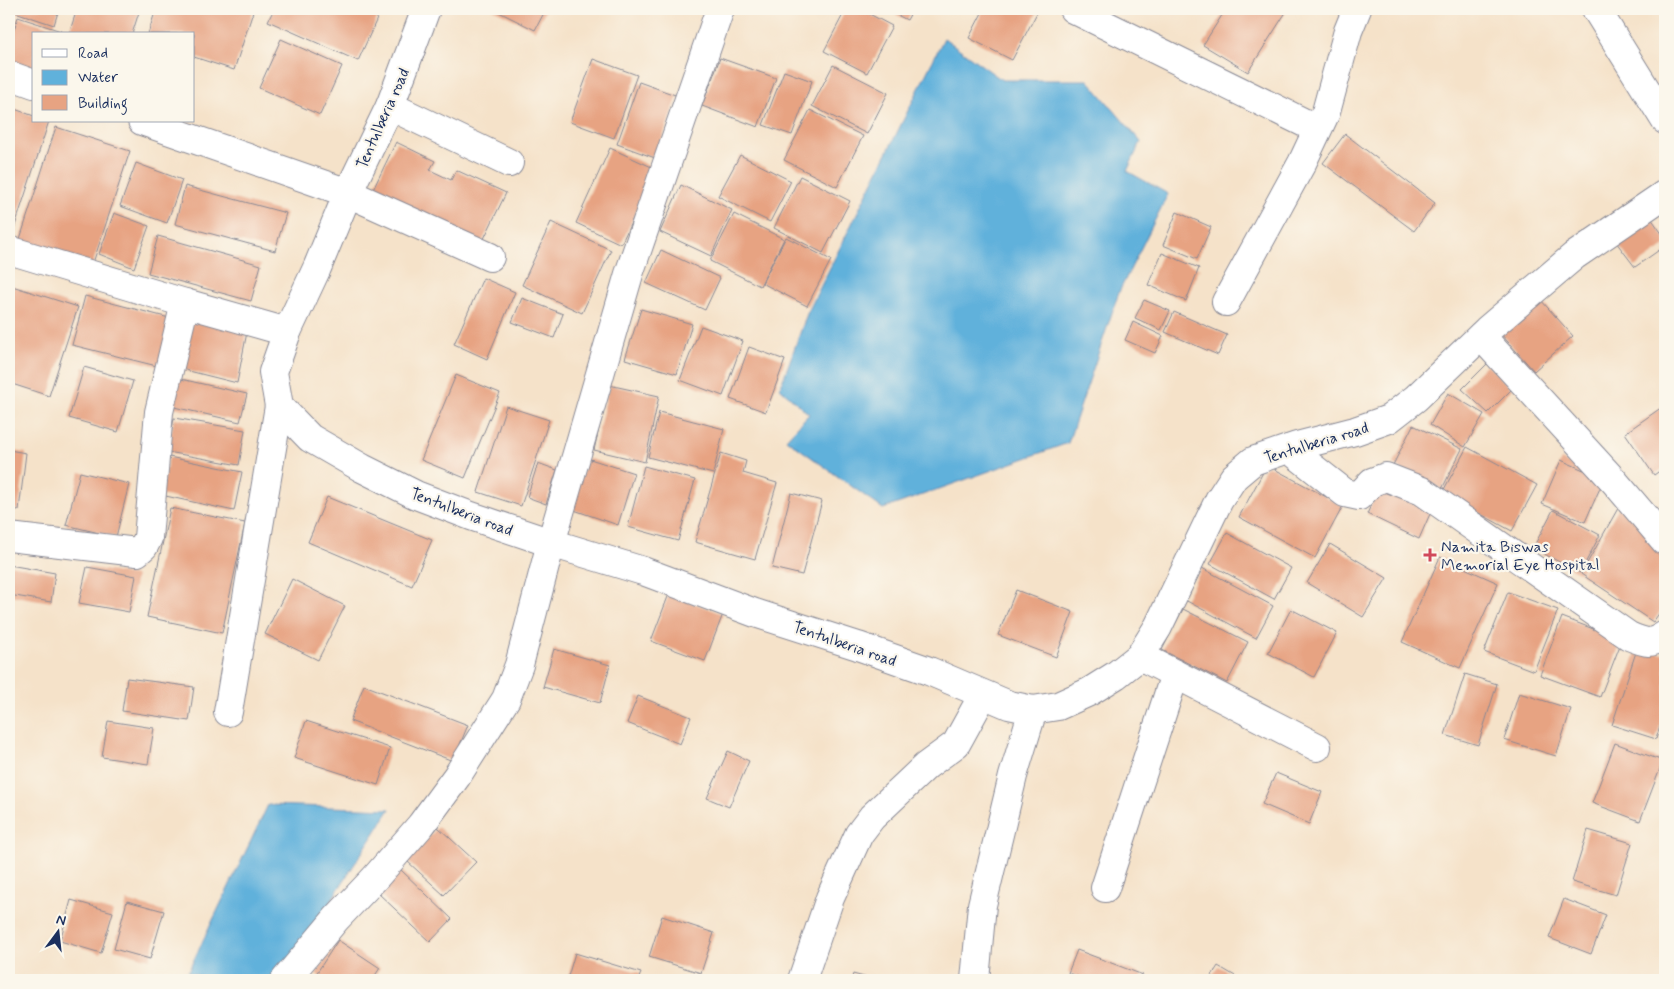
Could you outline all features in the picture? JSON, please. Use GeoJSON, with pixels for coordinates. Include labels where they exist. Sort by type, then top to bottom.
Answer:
{"type":"FeatureCollection","features":[{"type":"Feature","properties":{"kind":"street","name":"Tentulberia road"},"geometry":{"type":"LineString","coordinates":[[426,9],[390,106],[348,192],[317,268],[287,332],[273,372],[279,406],[310,438],[362,468],[416,495],[471,516],[643,571],[755,613],[929,671],[1009,705],[1033,710],[1058,706],[1088,692],[1116,675],[1140,656],[1158,627],[1219,500],[1234,477],[1253,462],[1289,449],[1355,431],[1389,418],[1416,398],[1481,336],[1574,256],[1665,194]]}},
{"type":"Feature","properties":{"kind":"street"},"geometry":{"type":"LineString","coordinates":[[285,980],[336,919],[421,825],[457,776],[506,699],[518,665],[551,543],[629,274],[720,9]]}},
{"type":"Feature","properties":{"kind":"street"},"geometry":{"type":"LineString","coordinates":[[1073,9],[1317,129]]}},
{"type":"Feature","properties":{"kind":"street"},"geometry":{"type":"LineString","coordinates":[[1226,302],[1302,163],[1326,112],[1348,31],[1357,9]]}},
{"type":"Feature","properties":{"kind":"street"},"geometry":{"type":"LineString","coordinates":[[1596,9],[1665,120]]}},
{"type":"Feature","properties":{"kind":"street"},"geometry":{"type":"LineString","coordinates":[[9,75],[32,83]]}},
{"type":"Feature","properties":{"kind":"street"},"geometry":{"type":"LineString","coordinates":[[390,106],[509,163]]}},
{"type":"Feature","properties":{"kind":"street"},"geometry":{"type":"LineString","coordinates":[[145,122],[348,192],[490,257]]}},
{"type":"Feature","properties":{"kind":"street"},"geometry":{"type":"LineString","coordinates":[[9,250],[287,332]]}},
{"type":"Feature","properties":{"kind":"street"},"geometry":{"type":"LineString","coordinates":[[9,537],[137,552],[144,546],[148,538],[159,412],[184,303]]}},
{"type":"Feature","properties":{"kind":"street"},"geometry":{"type":"LineString","coordinates":[[1481,336],[1614,481],[1665,541]]}},
{"type":"Feature","properties":{"kind":"street"},"geometry":{"type":"LineString","coordinates":[[228,712],[279,406]]}},
{"type":"Feature","properties":{"kind":"street"},"geometry":{"type":"LineString","coordinates":[[1289,449],[1345,493],[1359,496],[1372,482],[1386,477],[1422,491],[1629,636],[1642,641],[1654,642],[1665,635]]}},
{"type":"Feature","properties":{"kind":"street"},"geometry":{"type":"LineString","coordinates":[[1140,656],[1317,747]]}},
{"type":"Feature","properties":{"kind":"street"},"geometry":{"type":"LineString","coordinates":[[1105,888],[1175,674]]}},
{"type":"Feature","properties":{"kind":"street"},"geometry":{"type":"LineString","coordinates":[[802,980],[830,898],[859,834],[872,818],[926,766],[956,744],[983,695]]}},
{"type":"Feature","properties":{"kind":"street"},"geometry":{"type":"LineString","coordinates":[[975,980],[982,906],[1013,776],[1033,710]]}},
{"type":"Feature","properties":{"kind":"water"},"geometry":{"type":"Polygon","coordinates":[[[944,38],[1002,80],[1088,80],[1141,142],[1127,171],[1168,194],[1119,292],[1068,443],[883,509],[786,439],[809,414],[780,388],[807,314],[944,38]]]}},
{"type":"Feature","properties":{"kind":"water"},"geometry":{"type":"Polygon","coordinates":[[[268,805],[390,809],[280,980],[212,980],[188,972],[268,805]]]}},
{"type":"Feature","properties":{"kind":"building"},"geometry":{"type":"Polygon","coordinates":[[[9,9],[59,9],[54,25],[9,9]]]}},
{"type":"Feature","properties":{"kind":"building"},"geometry":{"type":"Polygon","coordinates":[[[77,9],[140,9],[133,32],[70,32],[77,9]]]}},
{"type":"Feature","properties":{"kind":"building"},"geometry":{"type":"Polygon","coordinates":[[[156,9],[254,9],[234,70],[195,57],[195,32],[149,32],[156,9]]]}},
{"type":"Feature","properties":{"kind":"building"},"geometry":{"type":"Polygon","coordinates":[[[274,9],[373,9],[380,12],[358,61],[268,21],[274,9]]]}},
{"type":"Feature","properties":{"kind":"building"},"geometry":{"type":"Polygon","coordinates":[[[493,9],[546,9],[535,30],[493,9]]]}},
{"type":"Feature","properties":{"kind":"building"},"geometry":{"type":"Polygon","coordinates":[[[846,9],[860,9],[892,26],[867,73],[824,51],[846,9]]]}},
{"type":"Feature","properties":{"kind":"building"},"geometry":{"type":"Polygon","coordinates":[[[885,9],[913,9],[907,20],[885,9]]]}},
{"type":"Feature","properties":{"kind":"building"},"geometry":{"type":"Polygon","coordinates":[[[984,9],[1039,9],[1012,60],[969,38],[984,9]]]}},
{"type":"Feature","properties":{"kind":"building"},"geometry":{"type":"Polygon","coordinates":[[[1226,9],[1288,9],[1248,72],[1203,45],[1226,9]]]}},
{"type":"Feature","properties":{"kind":"building"},"geometry":{"type":"Polygon","coordinates":[[[18,17],[61,31],[32,32],[32,69],[9,61],[9,45],[18,17]]]}},
{"type":"Feature","properties":{"kind":"building"},"geometry":{"type":"Polygon","coordinates":[[[281,39],[342,66],[320,115],[259,88],[281,39]]]}},
{"type":"Feature","properties":{"kind":"building"},"geometry":{"type":"Polygon","coordinates":[[[720,58],[776,78],[758,127],[702,106],[720,58]]]}},
{"type":"Feature","properties":{"kind":"building"},"geometry":{"type":"Polygon","coordinates":[[[593,59],[637,75],[614,138],[570,122],[593,59]]]}},
{"type":"Feature","properties":{"kind":"building"},"geometry":{"type":"Polygon","coordinates":[[[833,65],[888,93],[867,134],[812,106],[833,65]]]}},
{"type":"Feature","properties":{"kind":"building"},"geometry":{"type":"Polygon","coordinates":[[[784,71],[812,81],[792,135],[763,125],[784,71]]]}},
{"type":"Feature","properties":{"kind":"building"},"geometry":{"type":"Polygon","coordinates":[[[639,82],[678,96],[655,158],[617,144],[639,82]]]}},
{"type":"Feature","properties":{"kind":"building"},"geometry":{"type":"Polygon","coordinates":[[[9,107],[32,115],[32,122],[49,122],[12,235],[9,234],[9,107]]]}},
{"type":"Feature","properties":{"kind":"building"},"geometry":{"type":"Polygon","coordinates":[[[810,110],[863,136],[837,187],[784,160],[810,110]]]}},
{"type":"Feature","properties":{"kind":"building"},"geometry":{"type":"Polygon","coordinates":[[[56,127],[130,151],[92,266],[19,242],[56,127]]]}},
{"type":"Feature","properties":{"kind":"building"},"geometry":{"type":"Polygon","coordinates":[[[1345,134],[1435,203],[1414,231],[1323,163],[1345,134]]]}},
{"type":"Feature","properties":{"kind":"building"},"geometry":{"type":"Polygon","coordinates":[[[396,142],[435,161],[430,170],[451,180],[456,170],[506,193],[480,247],[370,196],[396,142]]]}},
{"type":"Feature","properties":{"kind":"building"},"geometry":{"type":"Polygon","coordinates":[[[610,148],[656,169],[621,244],[576,223],[610,148]]]}},
{"type":"Feature","properties":{"kind":"building"},"geometry":{"type":"Polygon","coordinates":[[[740,155],[791,181],[770,222],[718,196],[740,155]]]}},
{"type":"Feature","properties":{"kind":"building"},"geometry":{"type":"Polygon","coordinates":[[[136,163],[182,180],[167,223],[120,206],[136,163]]]}},
{"type":"Feature","properties":{"kind":"building"},"geometry":{"type":"Polygon","coordinates":[[[800,176],[850,201],[823,253],[774,228],[800,176]]]}},
{"type":"Feature","properties":{"kind":"building"},"geometry":{"type":"Polygon","coordinates":[[[681,185],[732,210],[711,256],[660,232],[681,185]]]}},
{"type":"Feature","properties":{"kind":"building"},"geometry":{"type":"Polygon","coordinates":[[[185,186],[286,213],[275,251],[175,224],[185,186]]]}},
{"type":"Feature","properties":{"kind":"building"},"geometry":{"type":"Polygon","coordinates":[[[1177,212],[1211,227],[1197,259],[1163,245],[1177,212]]]}},
{"type":"Feature","properties":{"kind":"building"},"geometry":{"type":"Polygon","coordinates":[[[114,213],[149,226],[134,268],[99,254],[114,213]]]}},
{"type":"Feature","properties":{"kind":"building"},"geometry":{"type":"Polygon","coordinates":[[[734,214],[784,239],[760,286],[710,261],[734,214]]]}},
{"type":"Feature","properties":{"kind":"building"},"geometry":{"type":"Polygon","coordinates":[[[1651,218],[1665,238],[1665,246],[1635,267],[1616,242],[1651,218]]]}},
{"type":"Feature","properties":{"kind":"building"},"geometry":{"type":"Polygon","coordinates":[[[551,222],[611,250],[582,313],[522,285],[551,222]]]}},
{"type":"Feature","properties":{"kind":"building"},"geometry":{"type":"Polygon","coordinates":[[[158,236],[261,265],[251,301],[148,273],[158,236]]]}},
{"type":"Feature","properties":{"kind":"building"},"geometry":{"type":"Polygon","coordinates":[[[786,237],[831,260],[807,306],[762,283],[786,237]]]}},
{"type":"Feature","properties":{"kind":"building"},"geometry":{"type":"Polygon","coordinates":[[[661,250],[720,278],[705,310],[646,283],[661,250]]]}},
{"type":"Feature","properties":{"kind":"building"},"geometry":{"type":"Polygon","coordinates":[[[1162,253],[1199,268],[1186,301],[1148,285],[1162,253]]]}},
{"type":"Feature","properties":{"kind":"building"},"geometry":{"type":"Polygon","coordinates":[[[483,278],[515,292],[487,359],[454,344],[483,278]]]}},
{"type":"Feature","properties":{"kind":"building"},"geometry":{"type":"Polygon","coordinates":[[[9,285],[78,307],[49,396],[9,383],[9,285]]]}},
{"type":"Feature","properties":{"kind":"building"},"geometry":{"type":"Polygon","coordinates":[[[85,296],[177,320],[165,368],[72,345],[85,296]]]}},
{"type":"Feature","properties":{"kind":"building"},"geometry":{"type":"Polygon","coordinates":[[[522,298],[563,314],[554,338],[512,322],[522,298]]]}},
{"type":"Feature","properties":{"kind":"building"},"geometry":{"type":"Polygon","coordinates":[[[1540,299],[1573,336],[1534,371],[1500,333],[1540,299]]]}},
{"type":"Feature","properties":{"kind":"building"},"geometry":{"type":"Polygon","coordinates":[[[1144,300],[1170,311],[1161,330],[1135,318],[1144,300]]]}},
{"type":"Feature","properties":{"kind":"building"},"geometry":{"type":"Polygon","coordinates":[[[641,309],[692,324],[677,374],[625,359],[641,309]]]}},
{"type":"Feature","properties":{"kind":"building"},"geometry":{"type":"Polygon","coordinates":[[[1174,312],[1227,335],[1218,355],[1165,332],[1174,312]]]}},
{"type":"Feature","properties":{"kind":"building"},"geometry":{"type":"Polygon","coordinates":[[[194,317],[247,332],[237,383],[177,368],[194,317]]]}},
{"type":"Feature","properties":{"kind":"building"},"geometry":{"type":"Polygon","coordinates":[[[1133,322],[1163,336],[1155,353],[1125,340],[1133,322]]]}},
{"type":"Feature","properties":{"kind":"building"},"geometry":{"type":"Polygon","coordinates":[[[701,326],[743,341],[723,396],[680,380],[701,326]]]}},
{"type":"Feature","properties":{"kind":"building"},"geometry":{"type":"Polygon","coordinates":[[[749,347],[785,360],[766,412],[730,399],[749,347]]]}},
{"type":"Feature","properties":{"kind":"building"},"geometry":{"type":"Polygon","coordinates":[[[1487,364],[1512,389],[1488,413],[1462,389],[1487,364]]]}},
{"type":"Feature","properties":{"kind":"building"},"geometry":{"type":"Polygon","coordinates":[[[84,367],[133,381],[118,432],[69,418],[84,367]]]}},
{"type":"Feature","properties":{"kind":"building"},"geometry":{"type":"Polygon","coordinates":[[[456,375],[500,393],[465,478],[421,460],[456,375]]]}},
{"type":"Feature","properties":{"kind":"building"},"geometry":{"type":"Polygon","coordinates":[[[172,377],[247,394],[240,422],[165,405],[172,377]]]}},
{"type":"Feature","properties":{"kind":"building"},"geometry":{"type":"Polygon","coordinates":[[[609,385],[659,396],[645,462],[594,450],[609,385]]]}},
{"type":"Feature","properties":{"kind":"building"},"geometry":{"type":"Polygon","coordinates":[[[1448,393],[1484,414],[1465,447],[1430,425],[1448,393]]]}},
{"type":"Feature","properties":{"kind":"building"},"geometry":{"type":"Polygon","coordinates":[[[1665,405],[1665,467],[1654,475],[1625,433],[1665,405]]]}},
{"type":"Feature","properties":{"kind":"building"},"geometry":{"type":"Polygon","coordinates":[[[506,406],[549,420],[521,506],[478,492],[506,406]]]}},
{"type":"Feature","properties":{"kind":"building"},"geometry":{"type":"Polygon","coordinates":[[[659,412],[724,429],[713,474],[648,457],[659,412]]]}},
{"type":"Feature","properties":{"kind":"building"},"geometry":{"type":"Polygon","coordinates":[[[174,418],[245,430],[239,465],[168,452],[174,418]]]}},
{"type":"Feature","properties":{"kind":"building"},"geometry":{"type":"Polygon","coordinates":[[[1413,425],[1462,449],[1442,489],[1393,465],[1413,425]]]}},
{"type":"Feature","properties":{"kind":"building"},"geometry":{"type":"Polygon","coordinates":[[[1467,447],[1537,485],[1512,531],[1442,493],[1467,447]]]}},
{"type":"Feature","properties":{"kind":"building"},"geometry":{"type":"Polygon","coordinates":[[[9,450],[26,453],[19,510],[9,509],[9,450]]]}},
{"type":"Feature","properties":{"kind":"building"},"geometry":{"type":"Polygon","coordinates":[[[721,453],[746,461],[743,473],[777,483],[755,559],[695,542],[721,453]]]}},
{"type":"Feature","properties":{"kind":"building"},"geometry":{"type":"Polygon","coordinates":[[[169,457],[242,472],[234,511],[161,495],[169,457]]]}},
{"type":"Feature","properties":{"kind":"building"},"geometry":{"type":"Polygon","coordinates":[[[587,458],[634,473],[618,525],[571,509],[587,458]]]}},
{"type":"Feature","properties":{"kind":"building"},"geometry":{"type":"Polygon","coordinates":[[[1561,460],[1604,479],[1585,522],[1542,504],[1561,460]]]}},
{"type":"Feature","properties":{"kind":"building"},"geometry":{"type":"Polygon","coordinates":[[[538,463],[557,470],[546,504],[527,497],[538,463]]]}},
{"type":"Feature","properties":{"kind":"building"},"geometry":{"type":"Polygon","coordinates":[[[1267,465],[1343,506],[1315,558],[1239,517],[1267,465]]]}},
{"type":"Feature","properties":{"kind":"building"},"geometry":{"type":"Polygon","coordinates":[[[644,466],[695,480],[678,541],[628,527],[644,466]]]}},
{"type":"Feature","properties":{"kind":"building"},"geometry":{"type":"Polygon","coordinates":[[[80,472],[129,484],[116,537],[66,525],[80,472]]]}},
{"type":"Feature","properties":{"kind":"building"},"geometry":{"type":"Polygon","coordinates":[[[1381,483],[1433,507],[1419,539],[1367,514],[1381,483]]]}},
{"type":"Feature","properties":{"kind":"building"},"geometry":{"type":"Polygon","coordinates":[[[791,493],[822,501],[802,575],[772,568],[791,493]]]}},
{"type":"Feature","properties":{"kind":"building"},"geometry":{"type":"Polygon","coordinates":[[[327,497],[432,540],[412,586],[308,542],[327,497]]]}},
{"type":"Feature","properties":{"kind":"building"},"geometry":{"type":"Polygon","coordinates":[[[1621,503],[1665,550],[1665,605],[1653,622],[1581,574],[1621,503]]]}},
{"type":"Feature","properties":{"kind":"building"},"geometry":{"type":"Polygon","coordinates":[[[170,508],[245,523],[222,633],[147,617],[170,508]]]}},
{"type":"Feature","properties":{"kind":"building"},"geometry":{"type":"Polygon","coordinates":[[[1553,510],[1600,535],[1580,573],[1533,548],[1553,510]]]}},
{"type":"Feature","properties":{"kind":"building"},"geometry":{"type":"Polygon","coordinates":[[[1227,533],[1291,568],[1274,599],[1210,564],[1227,533]]]}},
{"type":"Feature","properties":{"kind":"building"},"geometry":{"type":"Polygon","coordinates":[[[1330,544],[1387,578],[1363,617],[1307,583],[1330,544]]]}},
{"type":"Feature","properties":{"kind":"building"},"geometry":{"type":"Polygon","coordinates":[[[1440,557],[1498,583],[1460,668],[1402,642],[1440,557]]]}},
{"type":"Feature","properties":{"kind":"building"},"geometry":{"type":"Polygon","coordinates":[[[9,565],[55,573],[51,602],[9,595],[9,565]]]}},
{"type":"Feature","properties":{"kind":"building"},"geometry":{"type":"Polygon","coordinates":[[[87,567],[136,576],[129,612],[79,603],[87,567]]]}},
{"type":"Feature","properties":{"kind":"building"},"geometry":{"type":"Polygon","coordinates":[[[1202,568],[1273,606],[1256,638],[1185,600],[1202,568]]]}},
{"type":"Feature","properties":{"kind":"building"},"geometry":{"type":"Polygon","coordinates":[[[292,579],[345,606],[318,660],[265,634],[292,579]]]}},
{"type":"Feature","properties":{"kind":"building"},"geometry":{"type":"Polygon","coordinates":[[[1016,590],[1073,612],[1056,657],[998,635],[1016,590]]]}},
{"type":"Feature","properties":{"kind":"building"},"geometry":{"type":"Polygon","coordinates":[[[1508,592],[1558,610],[1534,671],[1484,652],[1508,592]]]}},
{"type":"Feature","properties":{"kind":"building"},"geometry":{"type":"Polygon","coordinates":[[[669,594],[723,614],[705,661],[651,641],[669,594]]]}},
{"type":"Feature","properties":{"kind":"building"},"geometry":{"type":"Polygon","coordinates":[[[1183,609],[1248,642],[1227,683],[1162,650],[1183,609]]]}},
{"type":"Feature","properties":{"kind":"building"},"geometry":{"type":"Polygon","coordinates":[[[1291,609],[1337,633],[1314,677],[1268,653],[1291,609]]]}},
{"type":"Feature","properties":{"kind":"building"},"geometry":{"type":"Polygon","coordinates":[[[1562,617],[1622,640],[1600,697],[1540,675],[1562,617]]]}},
{"type":"Feature","properties":{"kind":"building"},"geometry":{"type":"Polygon","coordinates":[[[1638,646],[1665,655],[1665,711],[1656,739],[1612,725],[1638,646]]]}},
{"type":"Feature","properties":{"kind":"building"},"geometry":{"type":"Polygon","coordinates":[[[554,649],[610,665],[600,703],[543,687],[554,649]]]}},
{"type":"Feature","properties":{"kind":"building"},"geometry":{"type":"Polygon","coordinates":[[[1465,674],[1497,684],[1478,745],[1445,735],[1465,674]]]}},
{"type":"Feature","properties":{"kind":"building"},"geometry":{"type":"Polygon","coordinates":[[[127,678],[194,687],[189,721],[122,711],[127,678]]]}},
{"type":"Feature","properties":{"kind":"building"},"geometry":{"type":"Polygon","coordinates":[[[364,685],[468,725],[453,761],[350,721],[364,685]]]}},
{"type":"Feature","properties":{"kind":"building"},"geometry":{"type":"Polygon","coordinates":[[[1519,693],[1571,709],[1556,756],[1504,740],[1519,693]]]}},
{"type":"Feature","properties":{"kind":"building"},"geometry":{"type":"Polygon","coordinates":[[[638,696],[691,717],[680,744],[627,723],[638,696]]]}},
{"type":"Feature","properties":{"kind":"building"},"geometry":{"type":"Polygon","coordinates":[[[108,721],[154,728],[148,764],[102,757],[108,721]]]}},
{"type":"Feature","properties":{"kind":"building"},"geometry":{"type":"Polygon","coordinates":[[[306,721],[390,748],[378,785],[294,758],[306,721]]]}},
{"type":"Feature","properties":{"kind":"building"},"geometry":{"type":"Polygon","coordinates":[[[1615,743],[1663,761],[1640,821],[1592,803],[1615,743]]]}},
{"type":"Feature","properties":{"kind":"building"},"geometry":{"type":"Polygon","coordinates":[[[728,751],[749,761],[729,807],[707,798],[728,751]]]}},
{"type":"Feature","properties":{"kind":"building"},"geometry":{"type":"Polygon","coordinates":[[[1276,773],[1322,792],[1309,824],[1262,804],[1276,773]]]}},
{"type":"Feature","properties":{"kind":"building"},"geometry":{"type":"Polygon","coordinates":[[[438,827],[476,862],[444,895],[407,861],[438,827]]]}},
{"type":"Feature","properties":{"kind":"building"},"geometry":{"type":"Polygon","coordinates":[[[1588,830],[1632,843],[1616,895],[1572,882],[1588,830]]]}},
{"type":"Feature","properties":{"kind":"building"},"geometry":{"type":"Polygon","coordinates":[[[400,869],[452,919],[430,942],[378,893],[400,869]]]}},
{"type":"Feature","properties":{"kind":"building"},"geometry":{"type":"Polygon","coordinates":[[[1564,899],[1606,915],[1591,954],[1549,938],[1564,899]]]}},
{"type":"Feature","properties":{"kind":"building"},"geometry":{"type":"Polygon","coordinates":[[[71,900],[113,912],[101,953],[60,941],[71,900]]]}},
{"type":"Feature","properties":{"kind":"building"},"geometry":{"type":"Polygon","coordinates":[[[127,901],[164,911],[150,959],[114,949],[127,901]]]}},
{"type":"Feature","properties":{"kind":"building"},"geometry":{"type":"Polygon","coordinates":[[[662,916],[714,933],[701,973],[649,957],[662,916]]]}},
{"type":"Feature","properties":{"kind":"building"},"geometry":{"type":"Polygon","coordinates":[[[338,940],[380,968],[372,980],[325,980],[316,974],[338,940]]]}},
{"type":"Feature","properties":{"kind":"building"},"geometry":{"type":"Polygon","coordinates":[[[1077,950],[1143,975],[1141,980],[1088,980],[1068,973],[1077,950]]]}},
{"type":"Feature","properties":{"kind":"building"},"geometry":{"type":"Polygon","coordinates":[[[575,953],[641,973],[638,980],[567,980],[575,953]]]}},
{"type":"Feature","properties":{"kind":"building"},"geometry":{"type":"Polygon","coordinates":[[[1218,966],[1242,980],[1209,980],[1218,966]]]}},
{"type":"Feature","properties":{"kind":"building"},"geometry":{"type":"Polygon","coordinates":[[[853,974],[875,980],[851,980],[853,974]]]}},
{"type":"Feature","properties":{"kind":"place","name":"Namita Biswas Memorial Eye Hospital"},"geometry":{"type":"Point","coordinates":[1430,555]}}]}
